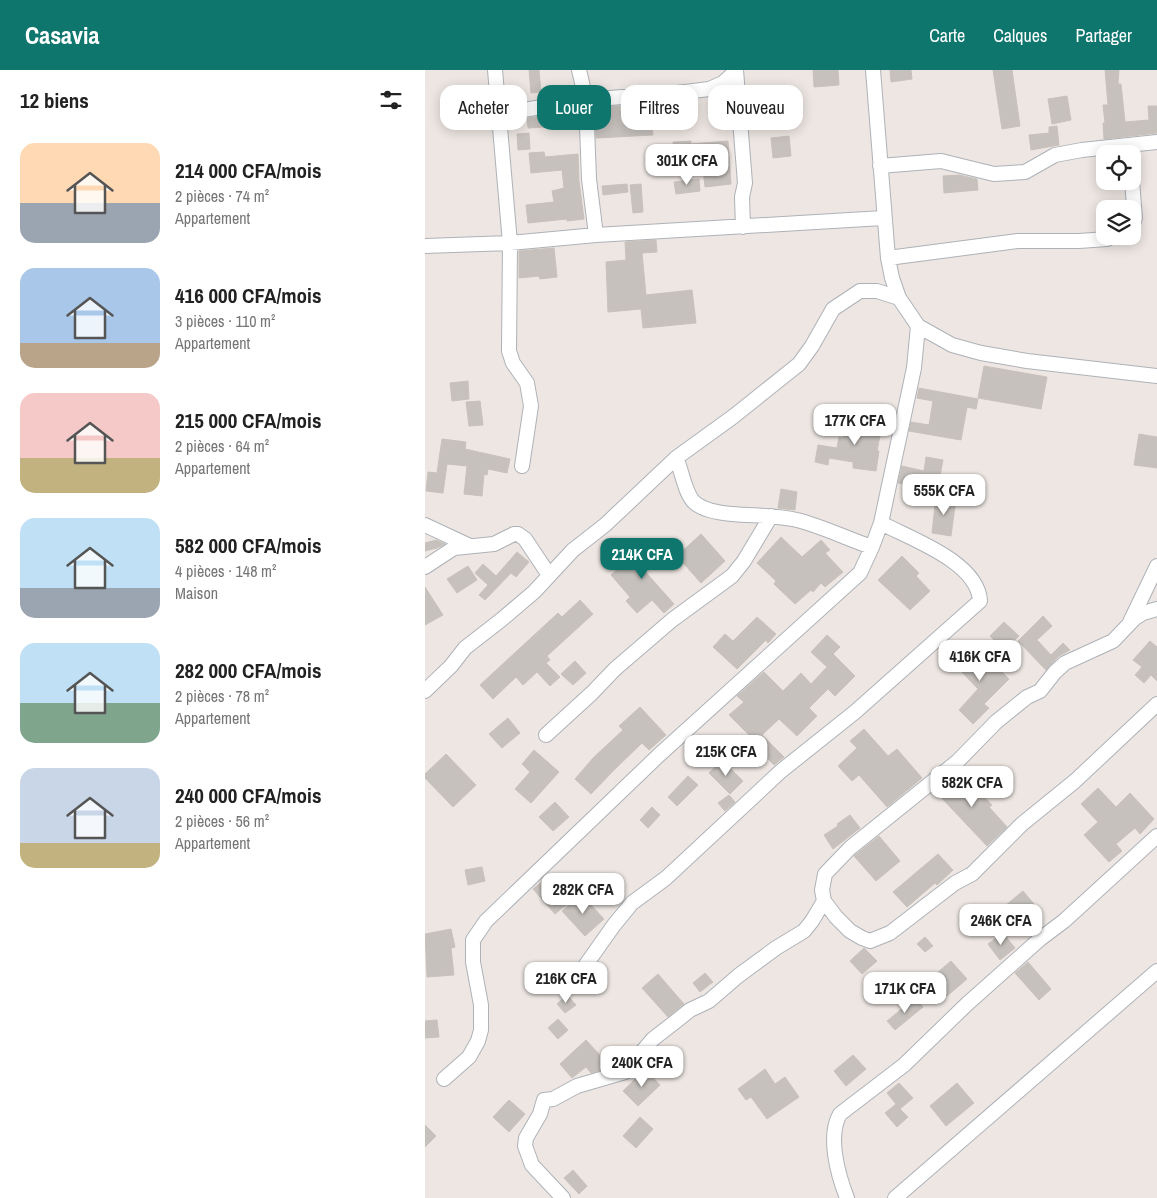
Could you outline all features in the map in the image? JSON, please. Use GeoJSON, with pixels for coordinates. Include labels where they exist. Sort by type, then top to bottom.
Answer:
{"type":"FeatureCollection","features":[{"type":"Feature","properties":{"kind":"street"},"geometry":{"type":"LineString","coordinates":[[495,70],[496,85]]}},
{"type":"Feature","properties":{"kind":"street"},"geometry":{"type":"LineString","coordinates":[[579,70],[582,85]]}},
{"type":"Feature","properties":{"kind":"street"},"geometry":{"type":"LineString","coordinates":[[721,85],[736,70]]}},
{"type":"Feature","properties":{"kind":"street"},"geometry":{"type":"LineString","coordinates":[[736,70],[737,85]]}},
{"type":"Feature","properties":{"kind":"street"},"geometry":{"type":"LineString","coordinates":[[873,70],[883,218],[888,258],[899,298],[918,326],[952,345],[981,354],[1027,362],[1157,376]]}},
{"type":"Feature","properties":{"kind":"street"},"geometry":{"type":"LineString","coordinates":[[611,98],[651,98],[677,92],[708,90]]}},
{"type":"Feature","properties":{"kind":"street"},"geometry":{"type":"LineString","coordinates":[[499,130],[510,243],[509,351],[513,363],[527,383],[531,406],[522,466]]}},
{"type":"Feature","properties":{"kind":"street"},"geometry":{"type":"LineString","coordinates":[[587,130],[589,179],[596,235]]}},
{"type":"Feature","properties":{"kind":"street"},"geometry":{"type":"LineString","coordinates":[[741,130],[745,184],[742,197],[743,227]]}},
{"type":"Feature","properties":{"kind":"street"},"geometry":{"type":"LineString","coordinates":[[1141,147],[1157,142]]}},
{"type":"Feature","properties":{"kind":"street"},"geometry":{"type":"LineString","coordinates":[[880,166],[941,161],[994,174],[1025,172],[1055,155],[1082,150],[1096,150]]}},
{"type":"Feature","properties":{"kind":"street"},"geometry":{"type":"LineString","coordinates":[[425,236],[425,246],[510,243],[596,235],[883,218]]}},
{"type":"Feature","properties":{"kind":"street"},"geometry":{"type":"LineString","coordinates":[[888,258],[1018,241],[1079,242],[1096,240]]}},
{"type":"Feature","properties":{"kind":"street"},"geometry":{"type":"LineString","coordinates":[[425,691],[441,677],[465,648],[533,592],[573,550],[605,525],[676,458],[734,416],[799,364],[812,346],[833,309],[860,290],[877,291],[899,298]]}},
{"type":"Feature","properties":{"kind":"street"},"geometry":{"type":"LineString","coordinates":[[445,1079],[469,1057],[478,1041],[481,1030],[481,1005],[473,962],[473,940],[486,921],[659,754],[859,573],[873,546],[881,523],[914,368],[918,326]]}},
{"type":"Feature","properties":{"kind":"street"},"geometry":{"type":"LineString","coordinates":[[676,458],[682,470],[685,487],[694,503],[707,509],[721,513],[771,516],[797,520],[873,546]]}},
{"type":"Feature","properties":{"kind":"street"},"geometry":{"type":"LineString","coordinates":[[546,735],[593,693],[615,669],[672,620],[732,576],[744,561],[771,516]]}},
{"type":"Feature","properties":{"kind":"street"},"geometry":{"type":"LineString","coordinates":[[585,966],[614,924],[632,903],[666,878],[781,771],[855,712],[980,601],[980,592],[975,583],[963,570],[944,555],[881,523]]}},
{"type":"Feature","properties":{"kind":"street"},"geometry":{"type":"LineString","coordinates":[[425,525],[471,546]]}},
{"type":"Feature","properties":{"kind":"street"},"geometry":{"type":"LineString","coordinates":[[425,567],[454,548],[494,544],[514,534],[518,534],[525,539],[549,575]]}},
{"type":"Feature","properties":{"kind":"street"},"geometry":{"type":"LineString","coordinates":[[1127,627],[1157,566]]}},
{"type":"Feature","properties":{"kind":"street"},"geometry":{"type":"LineString","coordinates":[[1157,609],[1143,613],[1135,618],[1113,641],[1065,663],[1040,691],[1027,696],[996,722],[958,761],[850,848],[825,874],[822,890],[824,900],[850,931],[862,938],[870,941],[890,933],[955,883],[973,874],[1022,824],[1075,781],[1157,704]]}},
{"type":"Feature","properties":{"kind":"street"},"geometry":{"type":"LineString","coordinates":[[425,677],[441,677]]}},
{"type":"Feature","properties":{"kind":"street"},"geometry":{"type":"LineString","coordinates":[[847,1198],[837,1166],[834,1132],[835,1122],[840,1114],[904,1065],[981,992],[1040,939],[1064,921],[1157,836]]}},
{"type":"Feature","properties":{"kind":"street"},"geometry":{"type":"LineString","coordinates":[[563,1198],[532,1165],[525,1146],[526,1138],[540,1114],[544,1100],[553,1099],[577,1086],[625,1072],[653,1039],[690,1010],[709,1001],[738,976],[776,948],[804,931],[824,900]]}},
{"type":"Feature","properties":{"kind":"street"},"geometry":{"type":"LineString","coordinates":[[895,1198],[1157,971]]}},
{"type":"Feature","properties":{"kind":"building"},"geometry":{"type":"Polygon","coordinates":[[[529,70],[539,70],[540,85],[537,85],[537,92],[531,93],[529,70]]]}},
{"type":"Feature","properties":{"kind":"building"},"geometry":{"type":"Polygon","coordinates":[[[813,70],[838,70],[839,85],[814,87],[813,70]]]}},
{"type":"Feature","properties":{"kind":"building"},"geometry":{"type":"Polygon","coordinates":[[[890,70],[911,70],[912,79],[891,82],[890,70]]]}},
{"type":"Feature","properties":{"kind":"building"},"geometry":{"type":"Polygon","coordinates":[[[993,70],[1012,70],[1020,126],[1002,129],[993,70]]]}},
{"type":"Feature","properties":{"kind":"building"},"geometry":{"type":"Polygon","coordinates":[[[1105,70],[1119,70],[1118,84],[1121,84],[1125,122],[1149,120],[1148,106],[1157,106],[1157,133],[1104,139],[1103,105],[1108,105],[1105,70]]]}},
{"type":"Feature","properties":{"kind":"building"},"geometry":{"type":"Polygon","coordinates":[[[1067,96],[1071,120],[1052,124],[1048,99],[1067,96]]]}},
{"type":"Feature","properties":{"kind":"building"},"geometry":{"type":"Polygon","coordinates":[[[620,106],[621,130],[652,130],[653,135],[596,138],[596,130],[611,130],[611,107],[620,106]]]}},
{"type":"Feature","properties":{"kind":"building"},"geometry":{"type":"Polygon","coordinates":[[[537,117],[537,127],[528,128],[527,118],[537,117]]]}},
{"type":"Feature","properties":{"kind":"building"},"geometry":{"type":"Polygon","coordinates":[[[1057,126],[1059,145],[1031,150],[1029,135],[1049,133],[1049,127],[1057,126]]]}},
{"type":"Feature","properties":{"kind":"building"},"geometry":{"type":"Polygon","coordinates":[[[529,133],[530,149],[518,150],[517,134],[529,133]]]}},
{"type":"Feature","properties":{"kind":"building"},"geometry":{"type":"Polygon","coordinates":[[[789,136],[791,156],[773,158],[771,138],[789,136]]]}},
{"type":"Feature","properties":{"kind":"building"},"geometry":{"type":"Polygon","coordinates":[[[691,141],[691,144],[728,141],[731,184],[705,187],[702,158],[675,160],[673,142],[691,141]]]}},
{"type":"Feature","properties":{"kind":"building"},"geometry":{"type":"Polygon","coordinates":[[[544,152],[545,157],[578,154],[584,219],[528,223],[526,205],[554,202],[552,191],[564,188],[562,170],[531,173],[529,153],[544,152]]]}},
{"type":"Feature","properties":{"kind":"building"},"geometry":{"type":"Polygon","coordinates":[[[959,175],[977,179],[978,190],[944,193],[943,176],[959,175]]]}},
{"type":"Feature","properties":{"kind":"building"},"geometry":{"type":"Polygon","coordinates":[[[699,179],[700,191],[676,194],[674,182],[699,179]]]}},
{"type":"Feature","properties":{"kind":"building"},"geometry":{"type":"Polygon","coordinates":[[[627,184],[628,192],[603,195],[602,186],[627,184]]]}},
{"type":"Feature","properties":{"kind":"building"},"geometry":{"type":"Polygon","coordinates":[[[641,184],[643,212],[633,213],[630,185],[641,184]]]}},
{"type":"Feature","properties":{"kind":"building"},"geometry":{"type":"Polygon","coordinates":[[[656,240],[657,252],[642,253],[646,295],[692,290],[696,323],[643,328],[641,309],[608,312],[606,262],[626,260],[625,242],[656,240]]]}},
{"type":"Feature","properties":{"kind":"building"},"geometry":{"type":"Polygon","coordinates":[[[554,248],[557,277],[540,279],[539,276],[519,278],[519,251],[554,248]]]}},
{"type":"Feature","properties":{"kind":"building"},"geometry":{"type":"Polygon","coordinates":[[[984,366],[1047,377],[1041,409],[978,398],[984,366]]]}},
{"type":"Feature","properties":{"kind":"building"},"geometry":{"type":"Polygon","coordinates":[[[468,381],[469,399],[452,401],[450,383],[468,381]]]}},
{"type":"Feature","properties":{"kind":"building"},"geometry":{"type":"Polygon","coordinates":[[[919,388],[978,399],[976,409],[967,407],[961,440],[909,431],[911,422],[929,425],[933,401],[917,398],[919,388]]]}},
{"type":"Feature","properties":{"kind":"building"},"geometry":{"type":"Polygon","coordinates":[[[480,401],[483,425],[469,426],[466,402],[480,401]]]}},
{"type":"Feature","properties":{"kind":"building"},"geometry":{"type":"Polygon","coordinates":[[[846,419],[882,425],[877,451],[879,451],[876,471],[853,468],[853,462],[829,458],[828,465],[815,462],[818,445],[837,448],[839,437],[843,438],[846,419]]]}},
{"type":"Feature","properties":{"kind":"building"},"geometry":{"type":"Polygon","coordinates":[[[1139,434],[1157,437],[1157,468],[1134,465],[1139,434]]]}},
{"type":"Feature","properties":{"kind":"building"},"geometry":{"type":"Polygon","coordinates":[[[442,439],[466,442],[465,449],[510,459],[507,473],[488,469],[487,475],[484,474],[482,496],[464,494],[467,466],[447,464],[443,493],[426,491],[428,472],[437,473],[442,439]]]}},
{"type":"Feature","properties":{"kind":"building"},"geometry":{"type":"Polygon","coordinates":[[[926,457],[943,460],[938,487],[912,482],[911,486],[898,483],[902,466],[924,471],[926,457]]]}},
{"type":"Feature","properties":{"kind":"building"},"geometry":{"type":"Polygon","coordinates":[[[781,489],[797,492],[795,510],[778,508],[781,489]]]}},
{"type":"Feature","properties":{"kind":"building"},"geometry":{"type":"Polygon","coordinates":[[[936,496],[956,499],[951,536],[932,533],[936,496]]]}},
{"type":"Feature","properties":{"kind":"building"},"geometry":{"type":"Polygon","coordinates":[[[701,534],[725,561],[701,583],[677,556],[701,534]]]}},
{"type":"Feature","properties":{"kind":"building"},"geometry":{"type":"Polygon","coordinates":[[[781,537],[802,557],[821,540],[830,550],[825,553],[843,572],[825,587],[821,583],[813,592],[811,590],[795,604],[774,584],[776,581],[757,563],[781,537]]]}},
{"type":"Feature","properties":{"kind":"building"},"geometry":{"type":"Polygon","coordinates":[[[649,538],[661,553],[642,568],[674,604],[664,613],[652,600],[637,613],[626,601],[630,597],[611,575],[635,554],[633,551],[649,538]]]}},
{"type":"Feature","properties":{"kind":"building"},"geometry":{"type":"Polygon","coordinates":[[[436,540],[445,544],[425,551],[425,543],[436,540]]]}},
{"type":"Feature","properties":{"kind":"building"},"geometry":{"type":"Polygon","coordinates":[[[517,552],[529,562],[516,577],[511,573],[485,600],[479,595],[488,585],[475,573],[483,564],[496,576],[517,552]]]}},
{"type":"Feature","properties":{"kind":"building"},"geometry":{"type":"Polygon","coordinates":[[[902,556],[919,573],[916,576],[930,591],[910,610],[878,580],[902,556]]]}},
{"type":"Feature","properties":{"kind":"building"},"geometry":{"type":"Polygon","coordinates":[[[468,566],[477,580],[457,593],[447,579],[468,566]]]}},
{"type":"Feature","properties":{"kind":"building"},"geometry":{"type":"Polygon","coordinates":[[[425,587],[443,615],[425,625],[425,587]]]}},
{"type":"Feature","properties":{"kind":"building"},"geometry":{"type":"Polygon","coordinates":[[[580,600],[593,614],[547,656],[550,660],[546,663],[560,677],[550,686],[537,672],[523,685],[516,677],[493,699],[480,685],[558,613],[562,617],[580,600]]]}},
{"type":"Feature","properties":{"kind":"building"},"geometry":{"type":"Polygon","coordinates":[[[1043,616],[1052,626],[1037,640],[1051,655],[1063,643],[1070,650],[1059,656],[1046,670],[1018,641],[1043,616]]]}},
{"type":"Feature","properties":{"kind":"building"},"geometry":{"type":"Polygon","coordinates":[[[757,617],[776,634],[768,643],[766,640],[737,669],[713,647],[725,634],[733,641],[757,617]]]}},
{"type":"Feature","properties":{"kind":"building"},"geometry":{"type":"Polygon","coordinates":[[[1004,622],[1019,636],[1004,650],[990,636],[1004,622]]]}},
{"type":"Feature","properties":{"kind":"building"},"geometry":{"type":"Polygon","coordinates":[[[827,635],[840,647],[833,654],[855,676],[835,696],[828,689],[809,708],[817,716],[797,736],[779,719],[762,735],[784,757],[774,765],[755,745],[757,743],[729,715],[744,702],[737,696],[764,672],[783,691],[801,673],[811,684],[827,667],[811,652],[827,635]]]}},
{"type":"Feature","properties":{"kind":"building"},"geometry":{"type":"Polygon","coordinates":[[[1150,641],[1157,647],[1157,681],[1151,675],[1144,683],[1135,675],[1142,667],[1133,660],[1150,641]]]}},
{"type":"Feature","properties":{"kind":"building"},"geometry":{"type":"Polygon","coordinates":[[[972,642],[993,666],[994,664],[1009,679],[984,704],[989,708],[973,724],[959,710],[978,689],[957,667],[966,659],[960,653],[972,642]]]}},
{"type":"Feature","properties":{"kind":"building"},"geometry":{"type":"Polygon","coordinates":[[[575,661],[586,673],[573,685],[561,674],[575,661]]]}},
{"type":"Feature","properties":{"kind":"building"},"geometry":{"type":"Polygon","coordinates":[[[640,707],[666,735],[649,750],[642,743],[591,794],[575,779],[593,758],[623,730],[619,726],[640,707]]]}},
{"type":"Feature","properties":{"kind":"building"},"geometry":{"type":"Polygon","coordinates":[[[508,718],[520,733],[502,748],[489,734],[508,718]]]}},
{"type":"Feature","properties":{"kind":"building"},"geometry":{"type":"Polygon","coordinates":[[[864,729],[888,756],[897,749],[922,778],[887,807],[859,775],[852,781],[838,766],[857,748],[850,741],[864,729]]]}},
{"type":"Feature","properties":{"kind":"building"},"geometry":{"type":"Polygon","coordinates":[[[534,750],[559,772],[531,803],[515,789],[530,772],[522,764],[534,750]]]}},
{"type":"Feature","properties":{"kind":"building"},"geometry":{"type":"Polygon","coordinates":[[[446,754],[476,785],[453,807],[425,778],[425,774],[446,754]]]}},
{"type":"Feature","properties":{"kind":"building"},"geometry":{"type":"Polygon","coordinates":[[[722,760],[743,781],[730,794],[709,773],[722,760]]]}},
{"type":"Feature","properties":{"kind":"building"},"geometry":{"type":"Polygon","coordinates":[[[960,771],[992,805],[989,807],[1007,827],[987,846],[935,791],[960,771]]]}},
{"type":"Feature","properties":{"kind":"building"},"geometry":{"type":"Polygon","coordinates":[[[688,776],[698,785],[677,806],[668,797],[688,776]]]}},
{"type":"Feature","properties":{"kind":"building"},"geometry":{"type":"Polygon","coordinates":[[[1098,788],[1116,807],[1130,793],[1154,819],[1140,834],[1135,828],[1116,844],[1122,851],[1109,862],[1084,835],[1098,822],[1081,804],[1098,788]]]}},
{"type":"Feature","properties":{"kind":"building"},"geometry":{"type":"Polygon","coordinates":[[[729,795],[735,802],[725,811],[718,803],[729,795]]]}},
{"type":"Feature","properties":{"kind":"building"},"geometry":{"type":"Polygon","coordinates":[[[555,802],[569,817],[553,831],[539,817],[555,802]]]}},
{"type":"Feature","properties":{"kind":"building"},"geometry":{"type":"Polygon","coordinates":[[[652,807],[660,815],[648,828],[640,820],[652,807]]]}},
{"type":"Feature","properties":{"kind":"building"},"geometry":{"type":"Polygon","coordinates":[[[850,815],[860,828],[833,849],[824,835],[850,815]]]}},
{"type":"Feature","properties":{"kind":"building"},"geometry":{"type":"Polygon","coordinates":[[[879,836],[900,861],[876,881],[854,856],[879,836]]]}},
{"type":"Feature","properties":{"kind":"building"},"geometry":{"type":"Polygon","coordinates":[[[938,854],[953,870],[937,885],[935,883],[907,907],[893,892],[938,854]]]}},
{"type":"Feature","properties":{"kind":"building"},"geometry":{"type":"Polygon","coordinates":[[[482,867],[485,881],[468,885],[465,870],[482,867]]]}},
{"type":"Feature","properties":{"kind":"building"},"geometry":{"type":"Polygon","coordinates":[[[544,880],[566,905],[555,914],[533,889],[544,880]]]}},
{"type":"Feature","properties":{"kind":"building"},"geometry":{"type":"Polygon","coordinates":[[[1023,891],[1039,910],[1017,929],[1000,910],[1023,891]]]}},
{"type":"Feature","properties":{"kind":"building"},"geometry":{"type":"Polygon","coordinates":[[[581,894],[604,919],[585,936],[562,911],[581,894]]]}},
{"type":"Feature","properties":{"kind":"building"},"geometry":{"type":"Polygon","coordinates":[[[451,929],[455,947],[451,948],[454,975],[427,977],[425,934],[451,929]]]}},
{"type":"Feature","properties":{"kind":"building"},"geometry":{"type":"Polygon","coordinates":[[[1003,933],[1015,948],[1000,960],[988,944],[1003,933]]]}},
{"type":"Feature","properties":{"kind":"building"},"geometry":{"type":"Polygon","coordinates":[[[925,937],[933,946],[925,952],[917,944],[925,937]]]}},
{"type":"Feature","properties":{"kind":"building"},"geometry":{"type":"Polygon","coordinates":[[[864,948],[877,961],[862,974],[850,961],[864,948]]]}},
{"type":"Feature","properties":{"kind":"building"},"geometry":{"type":"Polygon","coordinates":[[[951,961],[967,979],[947,996],[931,978],[951,961]]]}},
{"type":"Feature","properties":{"kind":"building"},"geometry":{"type":"Polygon","coordinates":[[[1028,962],[1051,989],[1039,1000],[1015,973],[1028,962]]]}},
{"type":"Feature","properties":{"kind":"building"},"geometry":{"type":"Polygon","coordinates":[[[705,973],[713,982],[700,992],[693,983],[705,973]]]}},
{"type":"Feature","properties":{"kind":"building"},"geometry":{"type":"Polygon","coordinates":[[[658,974],[684,1004],[668,1017],[642,988],[658,974]]]}},
{"type":"Feature","properties":{"kind":"building"},"geometry":{"type":"Polygon","coordinates":[[[567,995],[576,1005],[565,1013],[557,1004],[567,995]]]}},
{"type":"Feature","properties":{"kind":"building"},"geometry":{"type":"Polygon","coordinates":[[[915,998],[923,1007],[895,1030],[887,1021],[915,998]]]}},
{"type":"Feature","properties":{"kind":"building"},"geometry":{"type":"Polygon","coordinates":[[[558,1019],[568,1030],[558,1039],[548,1028],[558,1019]]]}},
{"type":"Feature","properties":{"kind":"building"},"geometry":{"type":"Polygon","coordinates":[[[437,1020],[439,1037],[425,1038],[425,1021],[437,1020]]]}},
{"type":"Feature","properties":{"kind":"building"},"geometry":{"type":"Polygon","coordinates":[[[586,1040],[608,1064],[602,1070],[591,1073],[586,1067],[572,1078],[560,1064],[586,1040]]]}},
{"type":"Feature","properties":{"kind":"building"},"geometry":{"type":"Polygon","coordinates":[[[853,1055],[866,1069],[846,1086],[834,1071],[853,1055]]]}},
{"type":"Feature","properties":{"kind":"building"},"geometry":{"type":"Polygon","coordinates":[[[645,1069],[660,1085],[638,1106],[623,1091],[645,1069]]]}},
{"type":"Feature","properties":{"kind":"building"},"geometry":{"type":"Polygon","coordinates":[[[765,1069],[775,1084],[785,1077],[799,1097],[767,1119],[751,1097],[746,1100],[738,1089],[765,1069]]]}},
{"type":"Feature","properties":{"kind":"building"},"geometry":{"type":"Polygon","coordinates":[[[899,1083],[913,1098],[900,1109],[908,1117],[897,1127],[885,1113],[896,1104],[887,1093],[899,1083]]]}},
{"type":"Feature","properties":{"kind":"building"},"geometry":{"type":"Polygon","coordinates":[[[957,1083],[974,1103],[946,1126],[930,1106],[957,1083]]]}},
{"type":"Feature","properties":{"kind":"building"},"geometry":{"type":"Polygon","coordinates":[[[509,1100],[525,1114],[509,1132],[493,1117],[509,1100]]]}},
{"type":"Feature","properties":{"kind":"building"},"geometry":{"type":"Polygon","coordinates":[[[640,1117],[653,1129],[636,1148],[623,1136],[640,1117]]]}},
{"type":"Feature","properties":{"kind":"building"},"geometry":{"type":"Polygon","coordinates":[[[425,1125],[436,1136],[425,1147],[425,1125]]]}},
{"type":"Feature","properties":{"kind":"building"},"geometry":{"type":"Polygon","coordinates":[[[573,1170],[587,1186],[579,1194],[564,1178],[573,1170]]]}}]}
